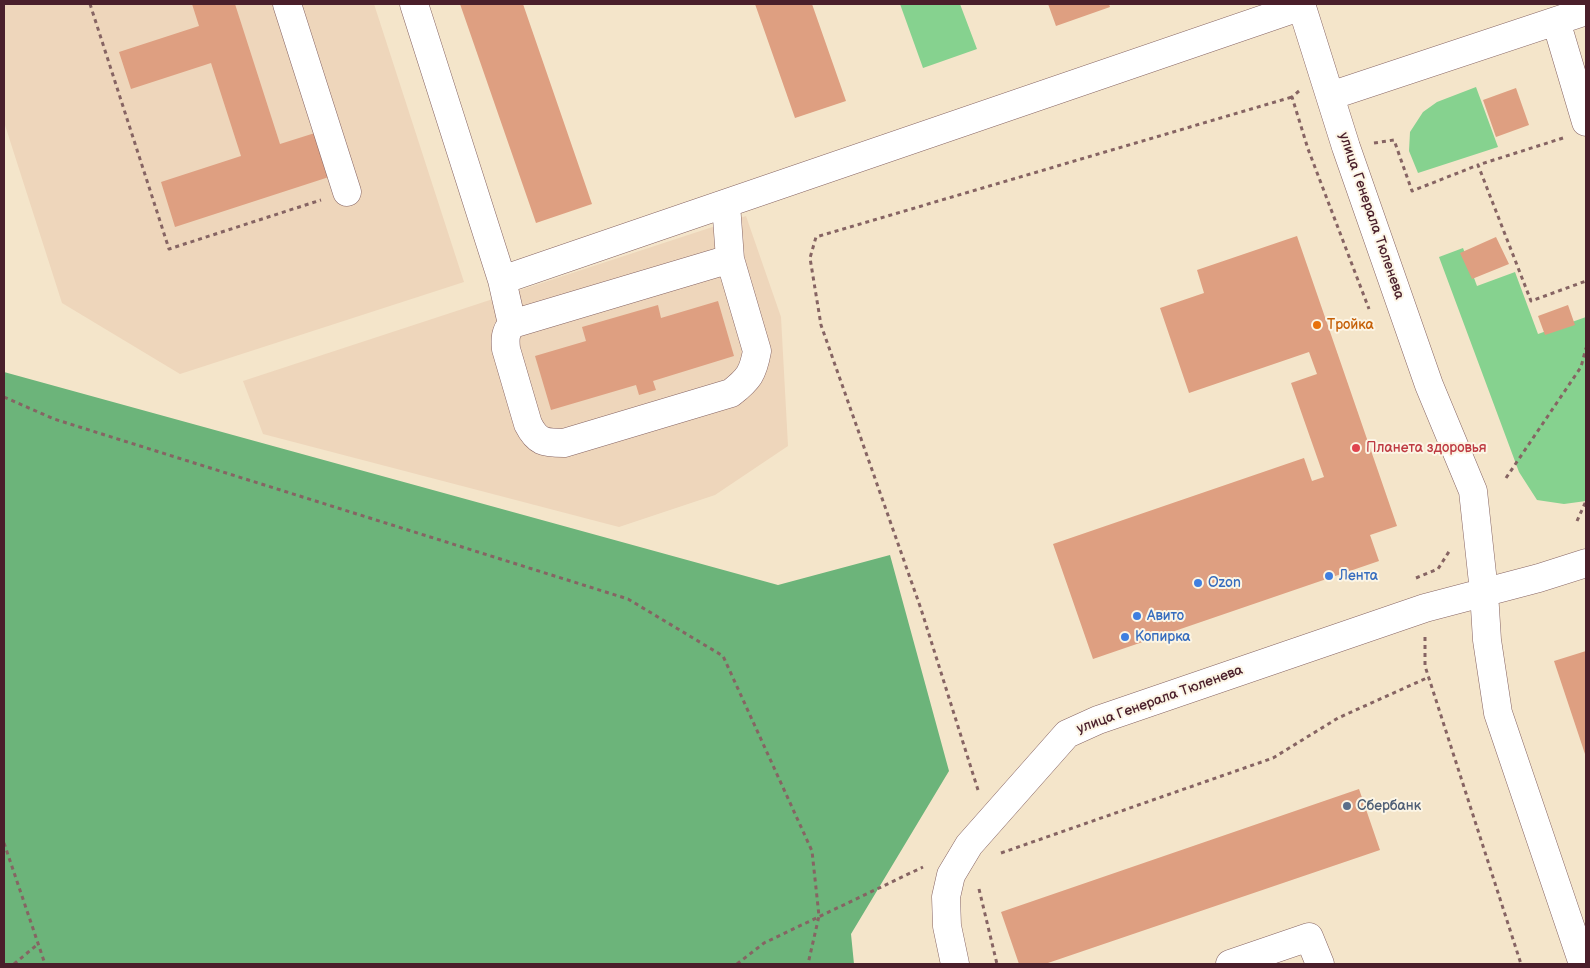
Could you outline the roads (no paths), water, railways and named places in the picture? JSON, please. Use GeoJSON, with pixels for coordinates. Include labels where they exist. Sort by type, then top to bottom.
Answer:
{"type":"FeatureCollection","features":[{"type":"Feature","properties":{"kind":"street"},"geometry":{"type":"LineString","coordinates":[[287,4],[348,192]]}},
{"type":"Feature","properties":{"kind":"street"},"geometry":{"type":"LineString","coordinates":[[414,4],[502,280],[512,324]]}},
{"type":"Feature","properties":{"kind":"street"},"geometry":{"type":"LineString","coordinates":[[502,280],[1301,5]]}},
{"type":"Feature","properties":{"kind":"street","name":"улица Генерала Тюленева"},"geometry":{"type":"LineString","coordinates":[[1301,5],[1346,147],[1429,384],[1473,491],[1484,592]]}},
{"type":"Feature","properties":{"kind":"street"},"geometry":{"type":"LineString","coordinates":[[1330,96],[1586,11]]}},
{"type":"Feature","properties":{"kind":"street"},"geometry":{"type":"LineString","coordinates":[[1556,21],[1577,129]]}},
{"type":"Feature","properties":{"kind":"street"},"geometry":{"type":"LineString","coordinates":[[726,204],[730,259],[757,351],[754,366],[745,382],[731,393],[564,443],[546,443],[534,435],[528,424],[506,350],[505,339],[507,330],[512,324],[730,259]]}},
{"type":"Feature","properties":{"kind":"street","name":"улица Генерала Тюленева"},"geometry":{"type":"LineString","coordinates":[[955,964],[947,926],[946,897],[951,875],[969,844],[1067,734],[1098,720],[1425,608],[1539,578],[1586,563]]}},
{"type":"Feature","properties":{"kind":"street"},"geometry":{"type":"LineString","coordinates":[[1484,592],[1487,640],[1498,713],[1583,964]]}},
{"type":"Feature","properties":{"kind":"street"},"geometry":{"type":"LineString","coordinates":[[1230,964],[1309,937],[1320,964]]}},
{"type":"Feature","properties":{"kind":"place","name":"Тройка"},"geometry":{"type":"Point","coordinates":[1317,325]}},
{"type":"Feature","properties":{"kind":"place","name":"Планета здоровья"},"geometry":{"type":"Point","coordinates":[1356,448]}},
{"type":"Feature","properties":{"kind":"place","name":"Лента"},"geometry":{"type":"Point","coordinates":[1329,576]}},
{"type":"Feature","properties":{"kind":"place","name":"Ozon"},"geometry":{"type":"Point","coordinates":[1198,583]}},
{"type":"Feature","properties":{"kind":"place","name":"Авито"},"geometry":{"type":"Point","coordinates":[1137,616]}},
{"type":"Feature","properties":{"kind":"place","name":"Копирка"},"geometry":{"type":"Point","coordinates":[1125,637]}},
{"type":"Feature","properties":{"kind":"place","name":"Сбербанк"},"geometry":{"type":"Point","coordinates":[1347,806]}}]}
